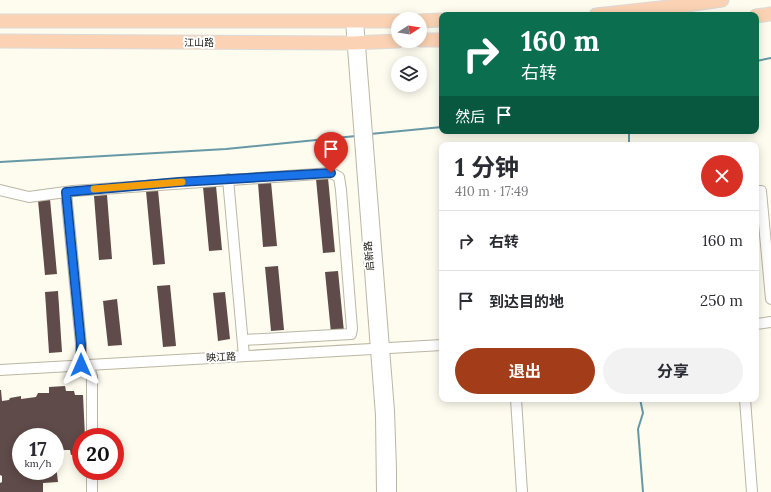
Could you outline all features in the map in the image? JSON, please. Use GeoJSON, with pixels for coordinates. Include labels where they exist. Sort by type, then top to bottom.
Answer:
{"type":"FeatureCollection","features":[{"type":"Feature","properties":{"kind":"main road"},"geometry":{"type":"LineString","coordinates":[[623,12],[722,0]]}},
{"type":"Feature","properties":{"kind":"main road"},"geometry":{"type":"LineString","coordinates":[[427,21],[439,20]]}},
{"type":"Feature","properties":{"kind":"main road","name":"江山路"},"geometry":{"type":"LineString","coordinates":[[0,21],[391,21]]}},
{"type":"Feature","properties":{"kind":"main road"},"geometry":{"type":"LineString","coordinates":[[427,40],[439,40]]}},
{"type":"Feature","properties":{"kind":"main road","name":"江山路"},"geometry":{"type":"LineString","coordinates":[[0,41],[356,43],[391,41]]}},
{"type":"Feature","properties":{"kind":"street","name":"启新路"},"geometry":{"type":"LineString","coordinates":[[354,21],[380,348],[390,431],[391,492]]}},
{"type":"Feature","properties":{"kind":"street"},"geometry":{"type":"LineString","coordinates":[[0,190],[29,197],[66,192],[228,179],[331,173],[339,177],[352,329],[351,334],[243,340]]}},
{"type":"Feature","properties":{"kind":"street"},"geometry":{"type":"LineString","coordinates":[[228,179],[244,356]]}},
{"type":"Feature","properties":{"kind":"street"},"geometry":{"type":"LineString","coordinates":[[759,191],[771,299]]}},
{"type":"Feature","properties":{"kind":"street"},"geometry":{"type":"LineString","coordinates":[[66,192],[81,344],[85,365],[92,376],[92,428]]}},
{"type":"Feature","properties":{"kind":"street"},"geometry":{"type":"LineString","coordinates":[[759,324],[771,322]]}},
{"type":"Feature","properties":{"kind":"street","name":"映江路"},"geometry":{"type":"LineString","coordinates":[[0,370],[439,344]]}},
{"type":"Feature","properties":{"kind":"street","name":"启新路"},"geometry":{"type":"LineString","coordinates":[[380,348],[382,492]]}},
{"type":"Feature","properties":{"kind":"street"},"geometry":{"type":"LineString","coordinates":[[516,402],[522,492]]}},
{"type":"Feature","properties":{"kind":"street"},"geometry":{"type":"LineString","coordinates":[[745,402],[752,492]]}},
{"type":"Feature","properties":{"kind":"street"},"geometry":{"type":"LineString","coordinates":[[92,480],[92,492]]}},
{"type":"Feature","properties":{"kind":"building"},"geometry":{"type":"Polygon","coordinates":[[[328,178],[335,252],[323,253],[316,179],[328,178]]]}},
{"type":"Feature","properties":{"kind":"building"},"geometry":{"type":"Polygon","coordinates":[[[271,182],[277,246],[263,247],[258,183],[271,182]]]}},
{"type":"Feature","properties":{"kind":"building"},"geometry":{"type":"Polygon","coordinates":[[[216,186],[222,250],[209,251],[203,187],[216,186]]]}},
{"type":"Feature","properties":{"kind":"building"},"geometry":{"type":"Polygon","coordinates":[[[158,190],[165,264],[153,265],[146,191],[158,190]]]}},
{"type":"Feature","properties":{"kind":"building"},"geometry":{"type":"Polygon","coordinates":[[[107,195],[112,259],[99,260],[94,196],[107,195]]]}},
{"type":"Feature","properties":{"kind":"building"},"geometry":{"type":"Polygon","coordinates":[[[50,199],[57,274],[45,275],[38,200],[50,199]]]}},
{"type":"Feature","properties":{"kind":"building"},"geometry":{"type":"Polygon","coordinates":[[[278,266],[284,330],[271,331],[265,267],[278,266]]]}},
{"type":"Feature","properties":{"kind":"building"},"geometry":{"type":"Polygon","coordinates":[[[338,271],[344,332],[331,333],[325,272],[338,271]]]}},
{"type":"Feature","properties":{"kind":"building"},"geometry":{"type":"Polygon","coordinates":[[[170,285],[176,346],[163,347],[157,286],[170,285]]]}},
{"type":"Feature","properties":{"kind":"building"},"geometry":{"type":"Polygon","coordinates":[[[58,291],[62,352],[49,353],[45,292],[58,291]]]}},
{"type":"Feature","properties":{"kind":"building"},"geometry":{"type":"Polygon","coordinates":[[[225,292],[230,339],[218,341],[213,293],[225,292]]]}},
{"type":"Feature","properties":{"kind":"building"},"geometry":{"type":"Polygon","coordinates":[[[117,299],[122,345],[108,346],[103,301],[117,299]]]}},
{"type":"Feature","properties":{"kind":"building"},"geometry":{"type":"Polygon","coordinates":[[[65,386],[66,391],[74,391],[75,395],[83,395],[85,428],[72,428],[71,455],[70,450],[64,450],[64,428],[12,428],[12,480],[58,480],[58,482],[43,483],[43,492],[0,492],[2,476],[0,475],[0,390],[2,401],[21,396],[21,399],[36,397],[38,393],[49,393],[49,387],[65,386]]]}},
{"type":"Feature","properties":{"kind":"waterway"},"geometry":{"type":"LineString","coordinates":[[759,60],[771,58]]}},
{"type":"Feature","properties":{"kind":"waterway"},"geometry":{"type":"LineString","coordinates":[[370,134],[439,127]]}},
{"type":"Feature","properties":{"kind":"waterway"},"geometry":{"type":"LineString","coordinates":[[629,134],[629,142]]}},
{"type":"Feature","properties":{"kind":"waterway"},"geometry":{"type":"LineString","coordinates":[[0,162],[226,149],[356,136]]}},
{"type":"Feature","properties":{"kind":"waterway"},"geometry":{"type":"LineString","coordinates":[[641,402],[643,413],[638,429],[643,492]]}},
{"type":"Feature","properties":{"kind":"slow traffic"},"geometry":{"type":"LineString","coordinates":[[94,189],[182,182]]}},
{"type":"Feature","properties":{"kind":"route"},"geometry":{"type":"LineString","coordinates":[[81,365],[81,344],[66,192],[73,190],[179,182],[331,173]]}}]}
